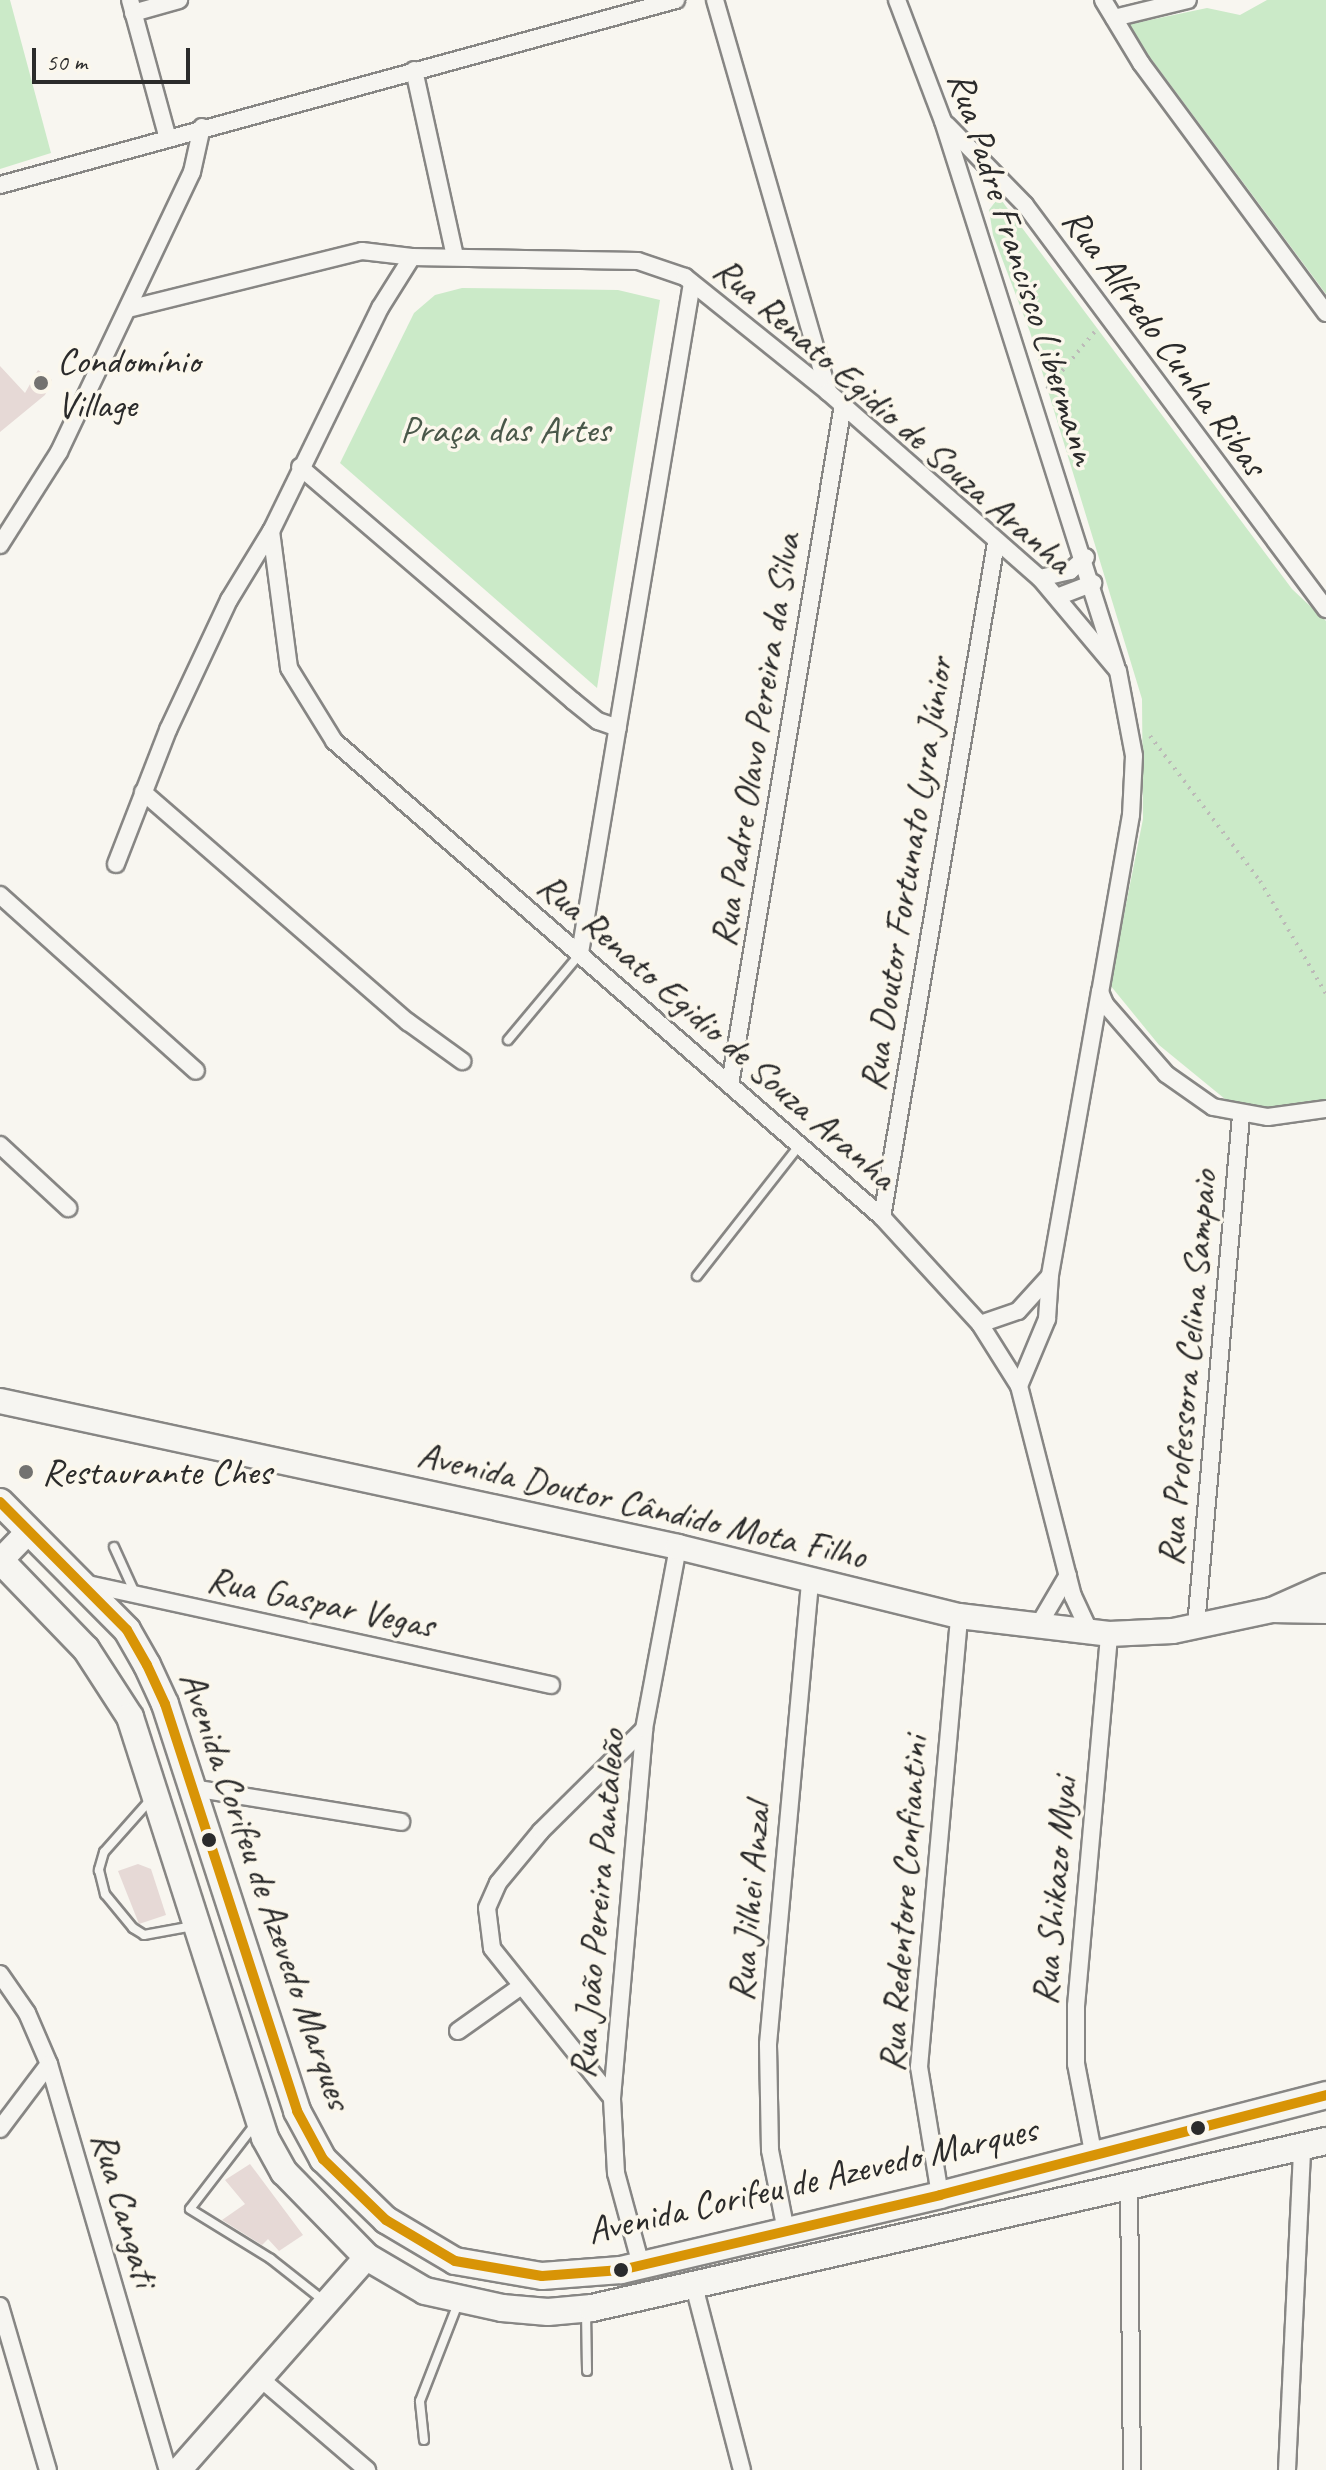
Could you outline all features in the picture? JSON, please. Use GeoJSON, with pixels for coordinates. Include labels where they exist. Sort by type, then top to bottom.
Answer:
{"type":"FeatureCollection","features":[{"type":"Feature","properties":{"kind":"main road","name":"Avenida Doutor Cândido Mota Filho"},"geometry":{"type":"LineString","coordinates":[[0,1401],[678,1547],[959,1616],[1099,1633],[1196,1626],[1272,1610],[1326,1586]]}},
{"type":"Feature","properties":{"kind":"main road","name":"Avenida Corifeu de Azevedo Marques"},"geometry":{"type":"LineString","coordinates":[[0,1502],[127,1630],[147,1665],[192,1788],[297,2111],[323,2159],[351,2190],[419,2244],[495,2272],[542,2276],[641,2265],[940,2195],[1093,2152],[1326,2095]]}},
{"type":"Feature","properties":{"kind":"main road"},"geometry":{"type":"LineString","coordinates":[[0,1560],[29,1531]]}},
{"type":"Feature","properties":{"kind":"main road","name":"Avenida Corifeu de Azevedo Marques"},"geometry":{"type":"LineString","coordinates":[[0,1560],[86,1649],[130,1717],[259,2119],[284,2172],[367,2257],[425,2291],[459,2301],[548,2312],[586,2308],[1314,2144]]}},
{"type":"Feature","properties":{"kind":"main road","name":"Avenida Doutor Cândido Mota Filho"},"geometry":{"type":"LineString","coordinates":[[1272,1610],[1326,1611]]}},
{"type":"Feature","properties":{"kind":"main road"},"geometry":{"type":"LineString","coordinates":[[179,2470],[367,2257]]}},
{"type":"Feature","properties":{"kind":"street"},"geometry":{"type":"LineString","coordinates":[[168,139],[132,6],[179,0]]}},
{"type":"Feature","properties":{"kind":"street"},"geometry":{"type":"LineString","coordinates":[[0,185],[202,127],[676,0]]}},
{"type":"Feature","properties":{"kind":"street"},"geometry":{"type":"LineString","coordinates":[[715,0],[828,392]]}},
{"type":"Feature","properties":{"kind":"street","name":"Rua Padre Francisco Libermann"},"geometry":{"type":"LineString","coordinates":[[897,0],[943,121],[1086,557],[1118,671]]}},
{"type":"Feature","properties":{"kind":"street"},"geometry":{"type":"LineString","coordinates":[[1103,0],[1141,63],[1326,313]]}},
{"type":"Feature","properties":{"kind":"street"},"geometry":{"type":"LineString","coordinates":[[1114,18],[1188,0]]}},
{"type":"Feature","properties":{"kind":"street"},"geometry":{"type":"LineString","coordinates":[[414,70],[455,256]]}},
{"type":"Feature","properties":{"kind":"street","name":"Rua Alfredo Cunha Ribas"},"geometry":{"type":"LineString","coordinates":[[943,121],[1025,205],[1326,609]]}},
{"type":"Feature","properties":{"kind":"street"},"geometry":{"type":"LineString","coordinates":[[0,545],[59,452],[192,172],[202,127]]}},
{"type":"Feature","properties":{"kind":"street","name":"Rua Renato Egidio de Souza Aranha"},"geometry":{"type":"LineString","coordinates":[[128,309],[362,251],[412,257],[638,261],[692,283],[828,392],[996,543],[1040,578],[1057,597],[1118,671],[1134,756],[1131,815],[1050,1275],[1041,1344],[1019,1386]]}},
{"type":"Feature","properties":{"kind":"street"},"geometry":{"type":"LineString","coordinates":[[116,864],[143,792],[229,600],[271,531],[380,308],[412,257]]}},
{"type":"Feature","properties":{"kind":"street"},"geometry":{"type":"LineString","coordinates":[[580,953],[692,283]]}},
{"type":"Feature","properties":{"kind":"street","name":"Rua Padre Olavo Pereira da Silva"},"geometry":{"type":"LineString","coordinates":[[730,1084],[843,405]]}},
{"type":"Feature","properties":{"kind":"street"},"geometry":{"type":"LineString","coordinates":[[300,467],[573,701],[598,721],[618,728]]}},
{"type":"Feature","properties":{"kind":"street","name":"Rua Renato Egidio de Souza Aranha"},"geometry":{"type":"LineString","coordinates":[[271,531],[289,668],[334,741],[882,1217],[980,1324],[1019,1386],[1070,1569],[1078,1611],[1099,1633]]}},
{"type":"Feature","properties":{"kind":"street","name":"Rua Doutor Fortunato Lyra Júnior"},"geometry":{"type":"LineString","coordinates":[[882,1217],[996,543]]}},
{"type":"Feature","properties":{"kind":"street"},"geometry":{"type":"LineString","coordinates":[[1040,578],[1070,571],[1086,557]]}},
{"type":"Feature","properties":{"kind":"street"},"geometry":{"type":"LineString","coordinates":[[1057,597],[1093,583]]}},
{"type":"Feature","properties":{"kind":"street"},"geometry":{"type":"LineString","coordinates":[[143,792],[408,1022],[462,1061]]}},
{"type":"Feature","properties":{"kind":"street"},"geometry":{"type":"LineString","coordinates":[[0,895],[196,1071]]}},
{"type":"Feature","properties":{"kind":"street"},"geometry":{"type":"LineString","coordinates":[[1100,992],[1166,1074],[1213,1107],[1241,1116],[1326,1109]]}},
{"type":"Feature","properties":{"kind":"street","name":"Rua Professora Celina Sampaio"},"geometry":{"type":"LineString","coordinates":[[1196,1626],[1241,1116]]}},
{"type":"Feature","properties":{"kind":"street"},"geometry":{"type":"LineString","coordinates":[[0,1145],[68,1208]]}},
{"type":"Feature","properties":{"kind":"street"},"geometry":{"type":"LineString","coordinates":[[980,1324],[1018,1311],[1050,1275]]}},
{"type":"Feature","properties":{"kind":"street","name":"Rua João Pereira Pantaleão"},"geometry":{"type":"LineString","coordinates":[[641,2265],[616,2173],[612,2098],[644,1729],[678,1547]]}},
{"type":"Feature","properties":{"kind":"street"},"geometry":{"type":"LineString","coordinates":[[1038,1626],[1056,1603],[1070,1569]]}},
{"type":"Feature","properties":{"kind":"street","name":"Rua Jilhei Anzal"},"geometry":{"type":"LineString","coordinates":[[786,2231],[770,2150],[768,2044],[810,1579]]}},
{"type":"Feature","properties":{"kind":"street","name":"Rua Gaspar Vegas"},"geometry":{"type":"LineString","coordinates":[[77,1582],[551,1685]]}},
{"type":"Feature","properties":{"kind":"street","name":"Rua Redentore Confiantini"},"geometry":{"type":"LineString","coordinates":[[940,2195],[919,2067],[959,1616]]}},
{"type":"Feature","properties":{"kind":"street","name":"Rua Shikazo Myai"},"geometry":{"type":"LineString","coordinates":[[1093,2152],[1076,2064],[1076,2006],[1099,1633]]}},
{"type":"Feature","properties":{"kind":"street"},"geometry":{"type":"LineString","coordinates":[[612,2098],[520,1987],[488,1936],[490,1896],[588,1779],[644,1729]]}},
{"type":"Feature","properties":{"kind":"street"},"geometry":{"type":"LineString","coordinates":[[192,1788],[401,1822]]}},
{"type":"Feature","properties":{"kind":"street","name":"Rua Cangati"},"geometry":{"type":"LineString","coordinates":[[0,1974],[27,2013],[49,2064],[168,2470]]}},
{"type":"Feature","properties":{"kind":"street"},"geometry":{"type":"LineString","coordinates":[[458,2031],[520,1987]]}},
{"type":"Feature","properties":{"kind":"street"},"geometry":{"type":"LineString","coordinates":[[0,2129],[49,2064]]}},
{"type":"Feature","properties":{"kind":"street"},"geometry":{"type":"LineString","coordinates":[[1287,2470],[1314,2144]]}},
{"type":"Feature","properties":{"kind":"street"},"geometry":{"type":"LineString","coordinates":[[1129,2187],[1132,2470]]}},
{"type":"Feature","properties":{"kind":"street"},"geometry":{"type":"LineString","coordinates":[[694,2286],[742,2470]]}},
{"type":"Feature","properties":{"kind":"street"},"geometry":{"type":"LineString","coordinates":[[0,2306],[48,2470]]}},
{"type":"Feature","properties":{"kind":"street"},"geometry":{"type":"LineString","coordinates":[[261,2379],[367,2470]]}},
{"type":"Feature","properties":{"kind":"lane"},"geometry":{"type":"LineString","coordinates":[[508,1040],[580,953]]}},
{"type":"Feature","properties":{"kind":"lane"},"geometry":{"type":"LineString","coordinates":[[697,1276],[799,1145]]}},
{"type":"Feature","properties":{"kind":"lane"},"geometry":{"type":"LineString","coordinates":[[114,1547],[136,1595]]}},
{"type":"Feature","properties":{"kind":"lane"},"geometry":{"type":"LineString","coordinates":[[155,1794],[104,1852],[99,1870],[105,1894],[133,1928],[144,1935],[197,1925]]}},
{"type":"Feature","properties":{"kind":"lane"},"geometry":{"type":"LineString","coordinates":[[259,2119],[190,2209],[271,2259],[327,2303]]}},
{"type":"Feature","properties":{"kind":"lane"},"geometry":{"type":"LineString","coordinates":[[424,2440],[420,2401],[459,2301]]}},
{"type":"Feature","properties":{"kind":"lane"},"geometry":{"type":"LineString","coordinates":[[586,2308],[587,2371]]}},
{"type":"Feature","properties":{"kind":"path"},"geometry":{"type":"LineString","coordinates":[[1042,374],[1047,389],[1098,328],[1089,316]]}},
{"type":"Feature","properties":{"kind":"path"},"geometry":{"type":"LineString","coordinates":[[1146,730],[1260,881],[1326,994]]}},
{"type":"Feature","properties":{"kind":"green space"},"geometry":{"type":"Polygon","coordinates":[[[0,0],[10,0],[51,153],[0,169],[0,0]]]}},
{"type":"Feature","properties":{"kind":"green space"},"geometry":{"type":"Polygon","coordinates":[[[1267,0],[1326,0],[1326,294],[1126,25],[1207,8],[1240,15],[1267,0]]]}},
{"type":"Feature","properties":{"kind":"green space"},"geometry":{"type":"Polygon","coordinates":[[[999,197],[1292,589],[1326,621],[1326,1100],[1261,1109],[1225,1099],[1159,1045],[1110,985],[1143,819],[1142,699],[1030,332],[993,235],[989,210],[999,197]]]}},
{"type":"Feature","properties":{"kind":"green space","name":"Praça das Artes"},"geometry":{"type":"Polygon","coordinates":[[[462,288],[618,290],[660,300],[597,688],[340,463],[414,313],[435,295],[462,288]]]}},
{"type":"Feature","properties":{"kind":"building"},"geometry":{"type":"Polygon","coordinates":[[[0,366],[25,393],[38,370],[52,380],[45,395],[0,432],[0,366]]]}},
{"type":"Feature","properties":{"kind":"building"},"geometry":{"type":"Polygon","coordinates":[[[138,1864],[151,1869],[166,1915],[139,1924],[118,1871],[138,1864]]]}},
{"type":"Feature","properties":{"kind":"building"},"geometry":{"type":"Polygon","coordinates":[[[250,2164],[303,2235],[279,2251],[268,2239],[262,2245],[222,2220],[245,2204],[225,2180],[250,2164]]]}},
{"type":"Feature","properties":{"kind":"transit line"},"geometry":{"type":"LineString","coordinates":[[0,1502],[127,1630],[147,1665],[165,1704],[297,2111],[323,2159],[386,2220],[455,2261],[542,2276],[621,2270],[940,2195],[1326,2095]]}},
{"type":"Feature","properties":{"kind":"place","name":"Condomínio Village"},"geometry":{"type":"Point","coordinates":[41,383]}},
{"type":"Feature","properties":{"kind":"place","name":"Restaurante Ches"},"geometry":{"type":"Point","coordinates":[26,1472]}}]}
